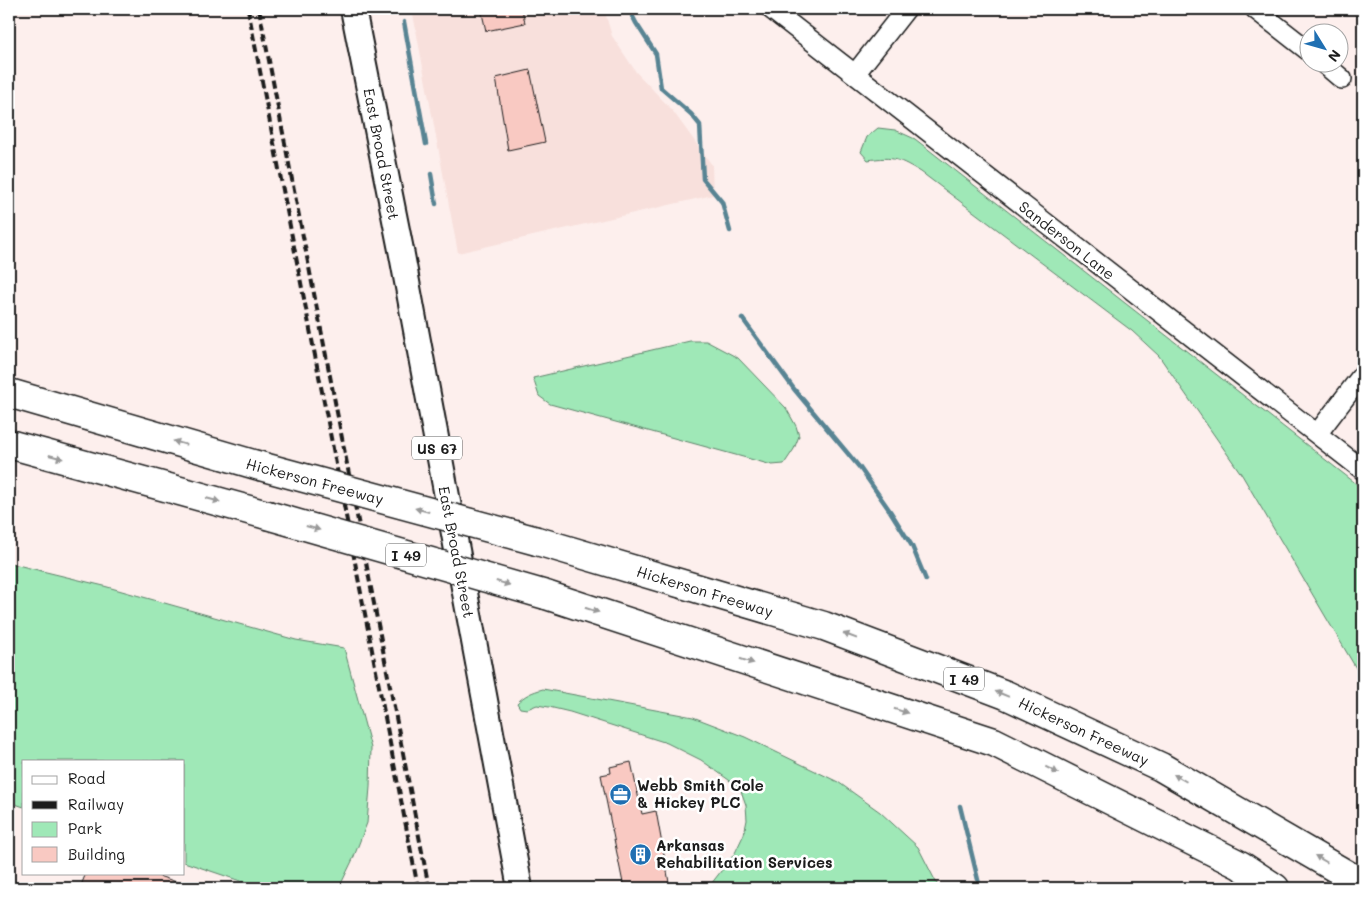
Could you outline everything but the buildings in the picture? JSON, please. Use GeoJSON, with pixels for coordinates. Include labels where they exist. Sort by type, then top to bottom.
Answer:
{"type":"FeatureCollection","features":[{"type":"Feature","properties":{"kind":"highway","name":"Hickerson Freeway"},"geometry":{"type":"LineString","coordinates":[[10,393],[260,466],[537,541],[824,626],[1006,695],[1161,767],[1363,884]]}},
{"type":"Feature","properties":{"kind":"highway","name":"I 49"},"geometry":{"type":"LineString","coordinates":[[9,444],[546,595],[994,742],[1240,864],[1275,888]]}},
{"type":"Feature","properties":{"kind":"main road","name":"East Broad Street"},"geometry":{"type":"LineString","coordinates":[[353,9],[402,255],[520,888]]}},
{"type":"Feature","properties":{"kind":"street","name":"Sanderson Lane"},"geometry":{"type":"LineString","coordinates":[[771,9],[1363,470]]}},
{"type":"Feature","properties":{"kind":"street"},"geometry":{"type":"LineString","coordinates":[[855,74],[906,9]]}},
{"type":"Feature","properties":{"kind":"street"},"geometry":{"type":"LineString","coordinates":[[1255,9],[1300,44]]}},
{"type":"Feature","properties":{"kind":"street"},"geometry":{"type":"LineString","coordinates":[[1334,72],[1342,79]]}},
{"type":"Feature","properties":{"kind":"street"},"geometry":{"type":"LineString","coordinates":[[1317,434],[1363,374]]}},
{"type":"Feature","properties":{"kind":"shaded area"},"geometry":{"type":"Polygon","coordinates":[[[412,9],[604,9],[612,36],[636,72],[672,110],[712,165],[713,195],[458,253],[412,9]]]}},
{"type":"Feature","properties":{"kind":"green space"},"geometry":{"type":"Polygon","coordinates":[[[878,128],[895,130],[915,139],[1363,489],[1363,680],[1242,475],[1159,356],[1132,331],[921,172],[896,160],[884,158],[868,160],[861,152],[867,137],[878,128]]]}},
{"type":"Feature","properties":{"kind":"green space"},"geometry":{"type":"Polygon","coordinates":[[[690,341],[706,341],[738,358],[786,408],[799,436],[794,449],[784,464],[772,465],[550,404],[539,396],[533,378],[690,341]]]}},
{"type":"Feature","properties":{"kind":"green space"},"geometry":{"type":"Polygon","coordinates":[[[9,563],[104,586],[296,640],[344,648],[371,748],[367,823],[339,888],[261,888],[185,862],[185,760],[22,760],[22,806],[9,802],[9,563]]]}},
{"type":"Feature","properties":{"kind":"green space"},"geometry":{"type":"Polygon","coordinates":[[[543,689],[693,717],[745,737],[838,782],[880,812],[918,847],[939,888],[708,888],[735,853],[744,834],[747,820],[746,805],[740,788],[701,760],[667,743],[549,707],[537,705],[527,709],[520,708],[517,703],[520,700],[535,691],[543,689]]]}},
{"type":"Feature","properties":{"kind":"waterway"},"geometry":{"type":"LineString","coordinates":[[629,9],[656,54],[661,88],[691,114],[700,125],[703,179],[722,202],[730,231]]}},
{"type":"Feature","properties":{"kind":"waterway"},"geometry":{"type":"LineString","coordinates":[[404,22],[426,144]]}},
{"type":"Feature","properties":{"kind":"waterway"},"geometry":{"type":"LineString","coordinates":[[431,174],[436,204]]}},
{"type":"Feature","properties":{"kind":"waterway"},"geometry":{"type":"LineString","coordinates":[[742,318],[794,389],[860,468],[912,546],[926,580]]}},
{"type":"Feature","properties":{"kind":"waterway"},"geometry":{"type":"LineString","coordinates":[[960,806],[980,888]]}},
{"type":"Feature","properties":{"kind":"railway"},"geometry":{"type":"LineString","coordinates":[[248,9],[418,888]]}},
{"type":"Feature","properties":{"kind":"railway"},"geometry":{"type":"LineString","coordinates":[[259,9],[429,888]]}},
{"type":"Feature","properties":{"kind":"place","name":"Webb Smith Cole & Hickey PLC"},"geometry":{"type":"Point","coordinates":[621,794]}},
{"type":"Feature","properties":{"kind":"place","name":"Arkansas Rehabilitation Services"},"geometry":{"type":"Point","coordinates":[640,854]}}]}
